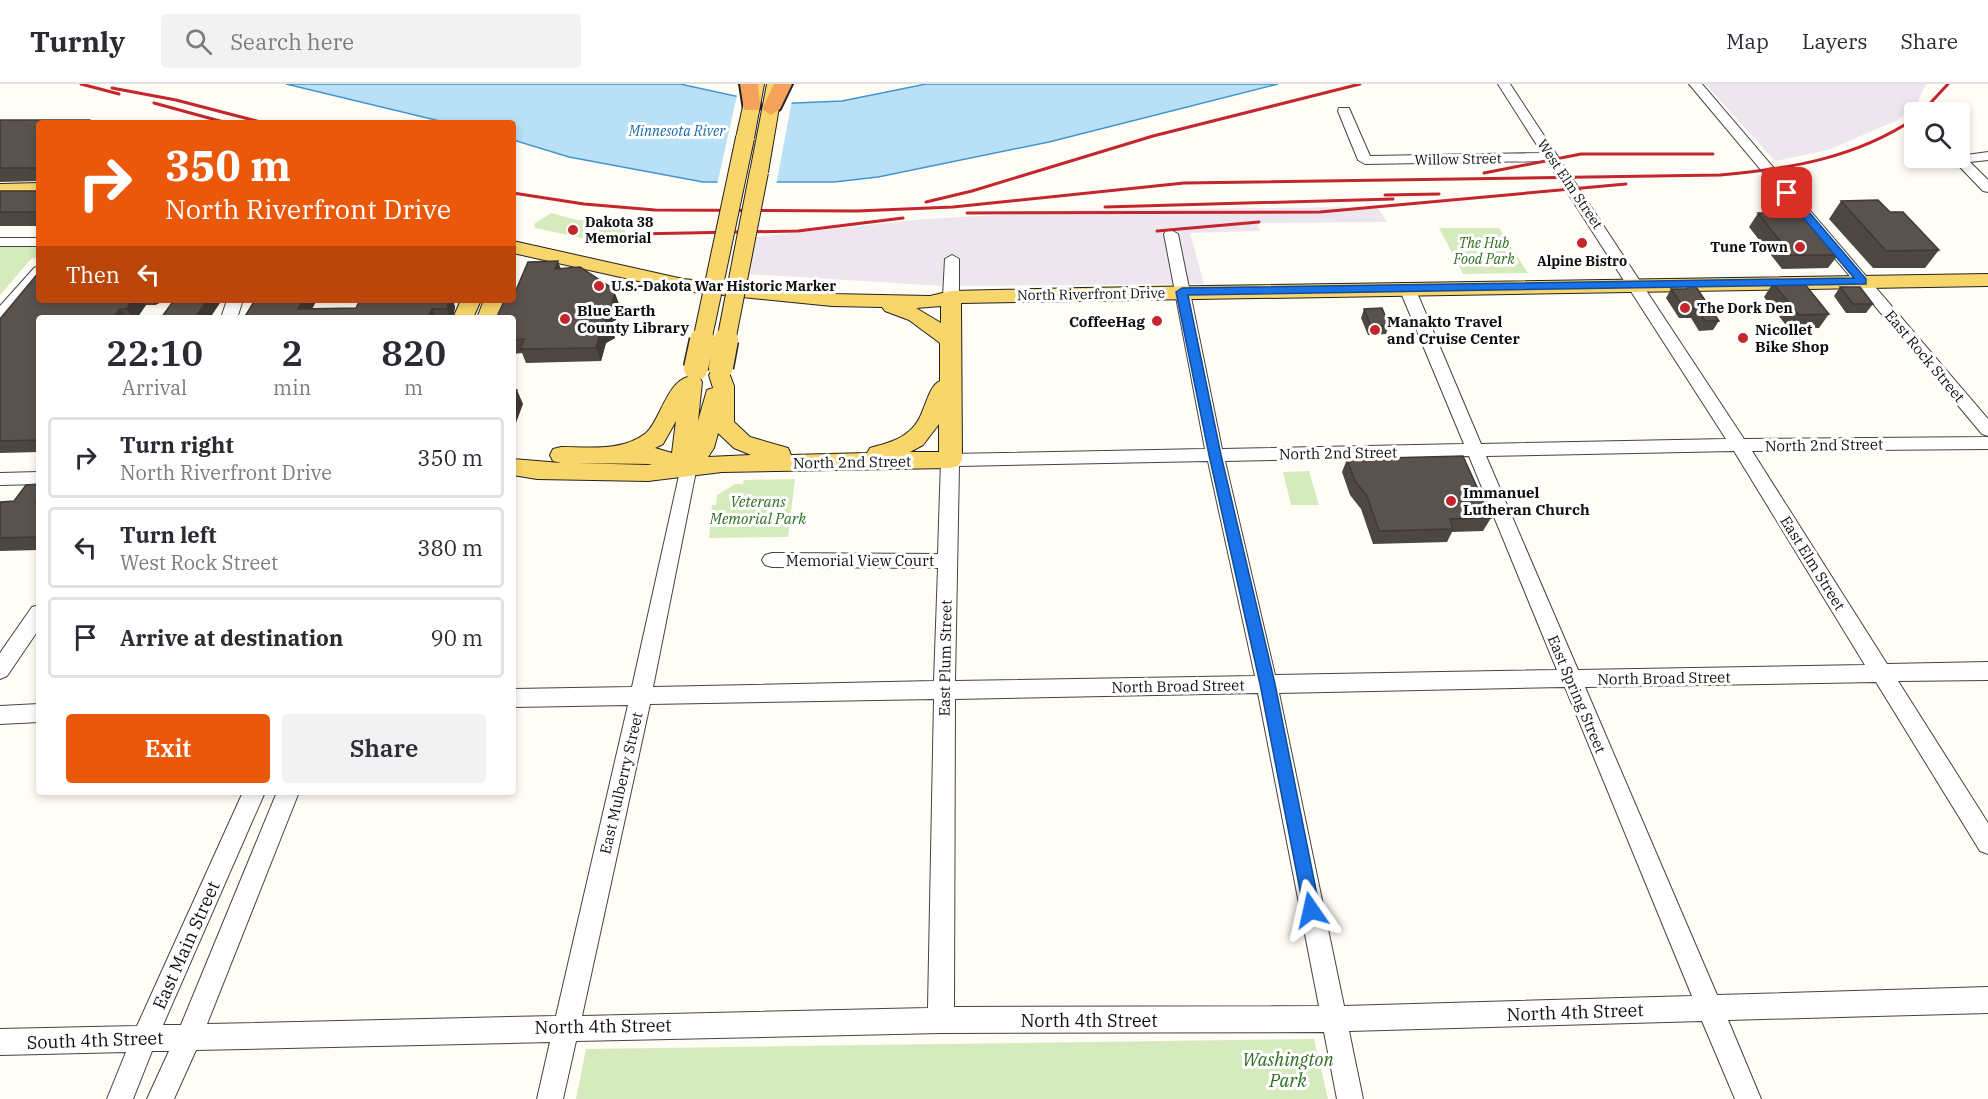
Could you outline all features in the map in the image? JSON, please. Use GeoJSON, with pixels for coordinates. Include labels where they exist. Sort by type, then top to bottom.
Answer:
{"type":"FeatureCollection","features":[{"type":"Feature","properties":{"kind":"highway"},"geometry":{"type":"LineString","coordinates":[[749,84],[751,106]]}},
{"type":"Feature","properties":{"kind":"highway"},"geometry":{"type":"LineString","coordinates":[[771,109],[783,84]]}},
{"type":"Feature","properties":{"kind":"main road"},"geometry":{"type":"LineString","coordinates":[[756,84],[694,375],[683,453],[688,466],[704,448],[775,84]]}},
{"type":"Feature","properties":{"kind":"main road"},"geometry":{"type":"LineString","coordinates":[[0,189],[36,188]]}},
{"type":"Feature","properties":{"kind":"main road"},"geometry":{"type":"LineString","coordinates":[[0,200],[36,199]]}},
{"type":"Feature","properties":{"kind":"main road"},"geometry":{"type":"LineString","coordinates":[[516,238],[675,266],[830,289],[930,291],[951,297]]}},
{"type":"Feature","properties":{"kind":"main road"},"geometry":{"type":"LineString","coordinates":[[516,239],[683,285],[903,309],[924,320],[950,340]]}},
{"type":"Feature","properties":{"kind":"main road","name":"North Riverfront Drive"},"geometry":{"type":"LineString","coordinates":[[951,297],[1988,280]]}},
{"type":"Feature","properties":{"kind":"main road"},"geometry":{"type":"LineString","coordinates":[[832,300],[930,302],[951,297]]}},
{"type":"Feature","properties":{"kind":"main road","name":"East Plum Street"},"geometry":{"type":"LineString","coordinates":[[950,460],[951,297]]}},
{"type":"Feature","properties":{"kind":"main road"},"geometry":{"type":"LineString","coordinates":[[720,371],[726,390],[722,412],[726,428],[742,444],[756,450],[837,462],[895,451],[915,440],[930,424],[950,373]]}},
{"type":"Feature","properties":{"kind":"main road"},"geometry":{"type":"LineString","coordinates":[[622,454],[655,438],[673,405],[694,375]]}},
{"type":"Feature","properties":{"kind":"main road"},"geometry":{"type":"LineString","coordinates":[[516,453],[542,455]]}},
{"type":"Feature","properties":{"kind":"main road","name":"North 2nd Street"},"geometry":{"type":"LineString","coordinates":[[516,464],[542,455],[622,454],[662,455],[688,466]]}},
{"type":"Feature","properties":{"kind":"main road","name":"North 2nd Street"},"geometry":{"type":"LineString","coordinates":[[516,466],[537,471],[648,473],[688,466],[950,460]]}},
{"type":"Feature","properties":{"kind":"street","name":"West Elm Street"},"geometry":{"type":"LineString","coordinates":[[1504,84],[1635,285]]}},
{"type":"Feature","properties":{"kind":"street","name":"East Rock Street"},"geometry":{"type":"LineString","coordinates":[[1695,84],[1988,430]]}},
{"type":"Feature","properties":{"kind":"street","name":"Willow Street"},"geometry":{"type":"LineString","coordinates":[[1344,111],[1365,160],[1550,157]]}},
{"type":"Feature","properties":{"kind":"street"},"geometry":{"type":"LineString","coordinates":[[1988,156],[1963,159],[1966,167],[1988,188]]}},
{"type":"Feature","properties":{"kind":"street"},"geometry":{"type":"LineString","coordinates":[[1171,234],[1215,455],[1267,684],[1332,1019],[1350,1099]]}},
{"type":"Feature","properties":{"kind":"street"},"geometry":{"type":"LineString","coordinates":[[0,242],[36,242]]}},
{"type":"Feature","properties":{"kind":"street"},"geometry":{"type":"LineString","coordinates":[[951,297],[952,259]]}},
{"type":"Feature","properties":{"kind":"street"},"geometry":{"type":"LineString","coordinates":[[0,316],[36,274]]}},
{"type":"Feature","properties":{"kind":"street","name":"East Elm Street"},"geometry":{"type":"LineString","coordinates":[[1635,285],[1739,445],[1988,843]]}},
{"type":"Feature","properties":{"kind":"street","name":"East Spring Street"},"geometry":{"type":"LineString","coordinates":[[1407,288],[1748,1099]]}},
{"type":"Feature","properties":{"kind":"street","name":"North 2nd Street"},"geometry":{"type":"LineString","coordinates":[[950,460],[1476,449],[1988,443]]}},
{"type":"Feature","properties":{"kind":"street","name":"East Plum Street"},"geometry":{"type":"LineString","coordinates":[[941,1020],[944,689],[950,460]]}},
{"type":"Feature","properties":{"kind":"street","name":"East Mulberry Street"},"geometry":{"type":"LineString","coordinates":[[550,1099],[641,696],[688,466]]}},
{"type":"Feature","properties":{"kind":"street"},"geometry":{"type":"LineString","coordinates":[[0,478],[36,478]]}},
{"type":"Feature","properties":{"kind":"street","name":"Memorial View Court"},"geometry":{"type":"LineString","coordinates":[[772,560],[948,561]]}},
{"type":"Feature","properties":{"kind":"street"},"geometry":{"type":"LineString","coordinates":[[0,670],[36,617]]}},
{"type":"Feature","properties":{"kind":"street","name":"North Broad Street"},"geometry":{"type":"LineString","coordinates":[[516,698],[1988,671]]}},
{"type":"Feature","properties":{"kind":"street"},"geometry":{"type":"LineString","coordinates":[[0,715],[36,713]]}},
{"type":"Feature","properties":{"kind":"street","name":"East Main Street"},"geometry":{"type":"LineString","coordinates":[[120,1099],[144,1039],[253,795]]}},
{"type":"Feature","properties":{"kind":"street"},"geometry":{"type":"LineString","coordinates":[[160,1099],[189,1037],[287,795]]}},
{"type":"Feature","properties":{"kind":"street","name":"North 4th Street"},"geometry":{"type":"LineString","coordinates":[[189,1037],[941,1020],[1332,1019],[1988,1000]]}},
{"type":"Feature","properties":{"kind":"street","name":"South 4th Street"},"geometry":{"type":"LineString","coordinates":[[0,1042],[189,1037]]}},
{"type":"Feature","properties":{"kind":"shaded area"},"geometry":{"type":"Polygon","coordinates":[[[1705,84],[1926,84],[1917,102],[1904,102],[1904,114],[1898,120],[1828,150],[1775,161],[1705,84]]]}},
{"type":"Feature","properties":{"kind":"shaded area"},"geometry":{"type":"Polygon","coordinates":[[[1377,207],[1387,222],[1257,223],[1260,231],[1190,233],[1204,284],[943,286],[748,274],[756,237],[925,219],[1081,210],[1377,207]]]}},
{"type":"Feature","properties":{"kind":"green space"},"geometry":{"type":"Polygon","coordinates":[[[551,213],[577,220],[625,222],[624,247],[535,228],[534,224],[551,213]]]}},
{"type":"Feature","properties":{"kind":"green space","name":"The Hub Food Park"},"geometry":{"type":"Polygon","coordinates":[[[1439,228],[1499,228],[1528,273],[1463,274],[1439,228]]]}},
{"type":"Feature","properties":{"kind":"green space"},"geometry":{"type":"Polygon","coordinates":[[[36,245],[36,258],[31,259],[0,295],[0,247],[36,245]]]}},
{"type":"Feature","properties":{"kind":"green space"},"geometry":{"type":"Polygon","coordinates":[[[1309,471],[1319,505],[1291,505],[1283,472],[1309,471]]]}},
{"type":"Feature","properties":{"kind":"green space","name":"Veterans Memorial Park"},"geometry":{"type":"Polygon","coordinates":[[[795,479],[788,537],[709,538],[712,505],[716,505],[717,495],[735,484],[743,484],[744,480],[795,479]]]}},
{"type":"Feature","properties":{"kind":"green space","name":"Washington Park"},"geometry":{"type":"Polygon","coordinates":[[[1314,1039],[1328,1099],[576,1099],[586,1049],[1314,1039]]]}},
{"type":"Feature","properties":{"kind":"water","name":"Minnesota River"},"geometry":{"type":"Polygon","coordinates":[[[286,84],[680,84],[772,104],[842,101],[926,84],[1278,84],[1049,142],[878,177],[834,182],[703,182],[569,157],[516,141],[516,120],[436,120],[286,84]]]}},
{"type":"Feature","properties":{"kind":"pier"},"geometry":{"type":"Polygon","coordinates":[[[737,95],[772,101],[792,100],[776,186],[717,185],[737,95]]]}},
{"type":"Feature","properties":{"kind":"building"},"geometry":{"type":"Polygon","coordinates":[[[0,120],[36,120],[36,168],[0,168],[0,120]]]}},
{"type":"Feature","properties":{"kind":"building"},"geometry":{"type":"Polygon","coordinates":[[[0,191],[36,191],[36,212],[0,212],[0,191]]]}},
{"type":"Feature","properties":{"kind":"building"},"geometry":{"type":"Polygon","coordinates":[[[1878,200],[1890,212],[1903,212],[1939,250],[1886,251],[1841,201],[1878,200]]]}},
{"type":"Feature","properties":{"kind":"building"},"geometry":{"type":"Polygon","coordinates":[[[1796,205],[1838,255],[1791,255],[1758,213],[1780,213],[1774,206],[1796,205]]]}},
{"type":"Feature","properties":{"kind":"building","name":"Blue Earth County Library"},"geometry":{"type":"Polygon","coordinates":[[[558,261],[555,269],[580,267],[612,288],[614,291],[612,306],[596,314],[610,324],[601,329],[596,348],[520,349],[524,339],[516,340],[516,315],[498,314],[504,303],[516,303],[516,290],[528,262],[558,261]]]}},
{"type":"Feature","properties":{"kind":"building"},"geometry":{"type":"Polygon","coordinates":[[[36,276],[36,303],[131,303],[126,309],[120,309],[115,315],[36,315],[36,440],[0,441],[0,319],[36,276]]]}},
{"type":"Feature","properties":{"kind":"building"},"geometry":{"type":"Polygon","coordinates":[[[1803,282],[1829,314],[1799,315],[1773,283],[1803,282]]]}},
{"type":"Feature","properties":{"kind":"building"},"geometry":{"type":"Polygon","coordinates":[[[1694,284],[1719,321],[1705,321],[1696,308],[1685,309],[1671,289],[1686,289],[1694,284]]]}},
{"type":"Feature","properties":{"kind":"building"},"geometry":{"type":"Polygon","coordinates":[[[1840,287],[1860,287],[1873,304],[1853,304],[1840,287]]]}},
{"type":"Feature","properties":{"kind":"building"},"geometry":{"type":"Polygon","coordinates":[[[172,303],[205,303],[197,315],[163,315],[172,303]]]}},
{"type":"Feature","properties":{"kind":"building"},"geometry":{"type":"Polygon","coordinates":[[[253,303],[301,303],[298,309],[356,308],[358,303],[448,303],[447,309],[432,309],[429,315],[246,315],[253,303]]]}},
{"type":"Feature","properties":{"kind":"building"},"geometry":{"type":"Polygon","coordinates":[[[1382,308],[1389,325],[1371,326],[1364,309],[1382,308]]]}},
{"type":"Feature","properties":{"kind":"building"},"geometry":{"type":"Polygon","coordinates":[[[1463,456],[1491,518],[1450,519],[1453,529],[1379,531],[1367,496],[1355,481],[1347,459],[1463,456]]]}},
{"type":"Feature","properties":{"kind":"building"},"geometry":{"type":"Polygon","coordinates":[[[36,484],[36,537],[0,538],[0,502],[14,501],[26,485],[36,484]]]}},
{"type":"Feature","properties":{"kind":"railway"},"geometry":{"type":"LineString","coordinates":[[81,84],[119,94]]}},
{"type":"Feature","properties":{"kind":"railway"},"geometry":{"type":"LineString","coordinates":[[926,202],[972,191],[1153,136],[1360,84]]}},
{"type":"Feature","properties":{"kind":"railway"},"geometry":{"type":"LineString","coordinates":[[1931,102],[1948,84]]}},
{"type":"Feature","properties":{"kind":"railway"},"geometry":{"type":"LineString","coordinates":[[112,88],[176,100],[253,120]]}},
{"type":"Feature","properties":{"kind":"railway"},"geometry":{"type":"LineString","coordinates":[[154,103],[216,120]]}},
{"type":"Feature","properties":{"kind":"railway"},"geometry":{"type":"LineString","coordinates":[[516,193],[584,204],[655,210],[857,211],[953,207],[1184,183],[1720,175],[1772,169],[1821,159],[1869,143],[1904,125]]}},
{"type":"Feature","properties":{"kind":"railway"},"geometry":{"type":"LineString","coordinates":[[1484,173],[1581,154],[1713,154]]}},
{"type":"Feature","properties":{"kind":"railway"},"geometry":{"type":"LineString","coordinates":[[967,213],[1320,212],[1626,184]]}},
{"type":"Feature","properties":{"kind":"railway"},"geometry":{"type":"LineString","coordinates":[[1385,195],[1439,194]]}},
{"type":"Feature","properties":{"kind":"railway"},"geometry":{"type":"LineString","coordinates":[[1105,207],[1393,199]]}},
{"type":"Feature","properties":{"kind":"railway"},"geometry":{"type":"LineString","coordinates":[[634,234],[798,231],[903,218]]}},
{"type":"Feature","properties":{"kind":"railway"},"geometry":{"type":"LineString","coordinates":[[1157,231],[1259,222]]}},
{"type":"Feature","properties":{"kind":"place","name":"Dakota 38 Memorial"},"geometry":{"type":"Point","coordinates":[573,230]}},
{"type":"Feature","properties":{"kind":"place","name":"Alpine Bistro"},"geometry":{"type":"Point","coordinates":[1582,243]}},
{"type":"Feature","properties":{"kind":"place","name":"Tune Town"},"geometry":{"type":"Point","coordinates":[1800,247]}},
{"type":"Feature","properties":{"kind":"place","name":"U.S.-Dakota War Historic Marker"},"geometry":{"type":"Point","coordinates":[599,286]}},
{"type":"Feature","properties":{"kind":"place","name":"The Dork Den"},"geometry":{"type":"Point","coordinates":[1685,308]}},
{"type":"Feature","properties":{"kind":"place","name":"Blue Earth County Library"},"geometry":{"type":"Point","coordinates":[565,319]}},
{"type":"Feature","properties":{"kind":"place","name":"CoffeeHag"},"geometry":{"type":"Point","coordinates":[1157,321]}},
{"type":"Feature","properties":{"kind":"place","name":"Manakto Travel and Cruise Center"},"geometry":{"type":"Point","coordinates":[1375,330]}},
{"type":"Feature","properties":{"kind":"place","name":"Nicollet Bike Shop"},"geometry":{"type":"Point","coordinates":[1743,338]}},
{"type":"Feature","properties":{"kind":"place","name":"Immanuel Lutheran Church"},"geometry":{"type":"Point","coordinates":[1451,501]}},
{"type":"Feature","properties":{"kind":"route"},"geometry":{"type":"LineString","coordinates":[[1311,910],[1267,684],[1215,455],[1182,292],[1862,281],[1787,193]]}}]}
